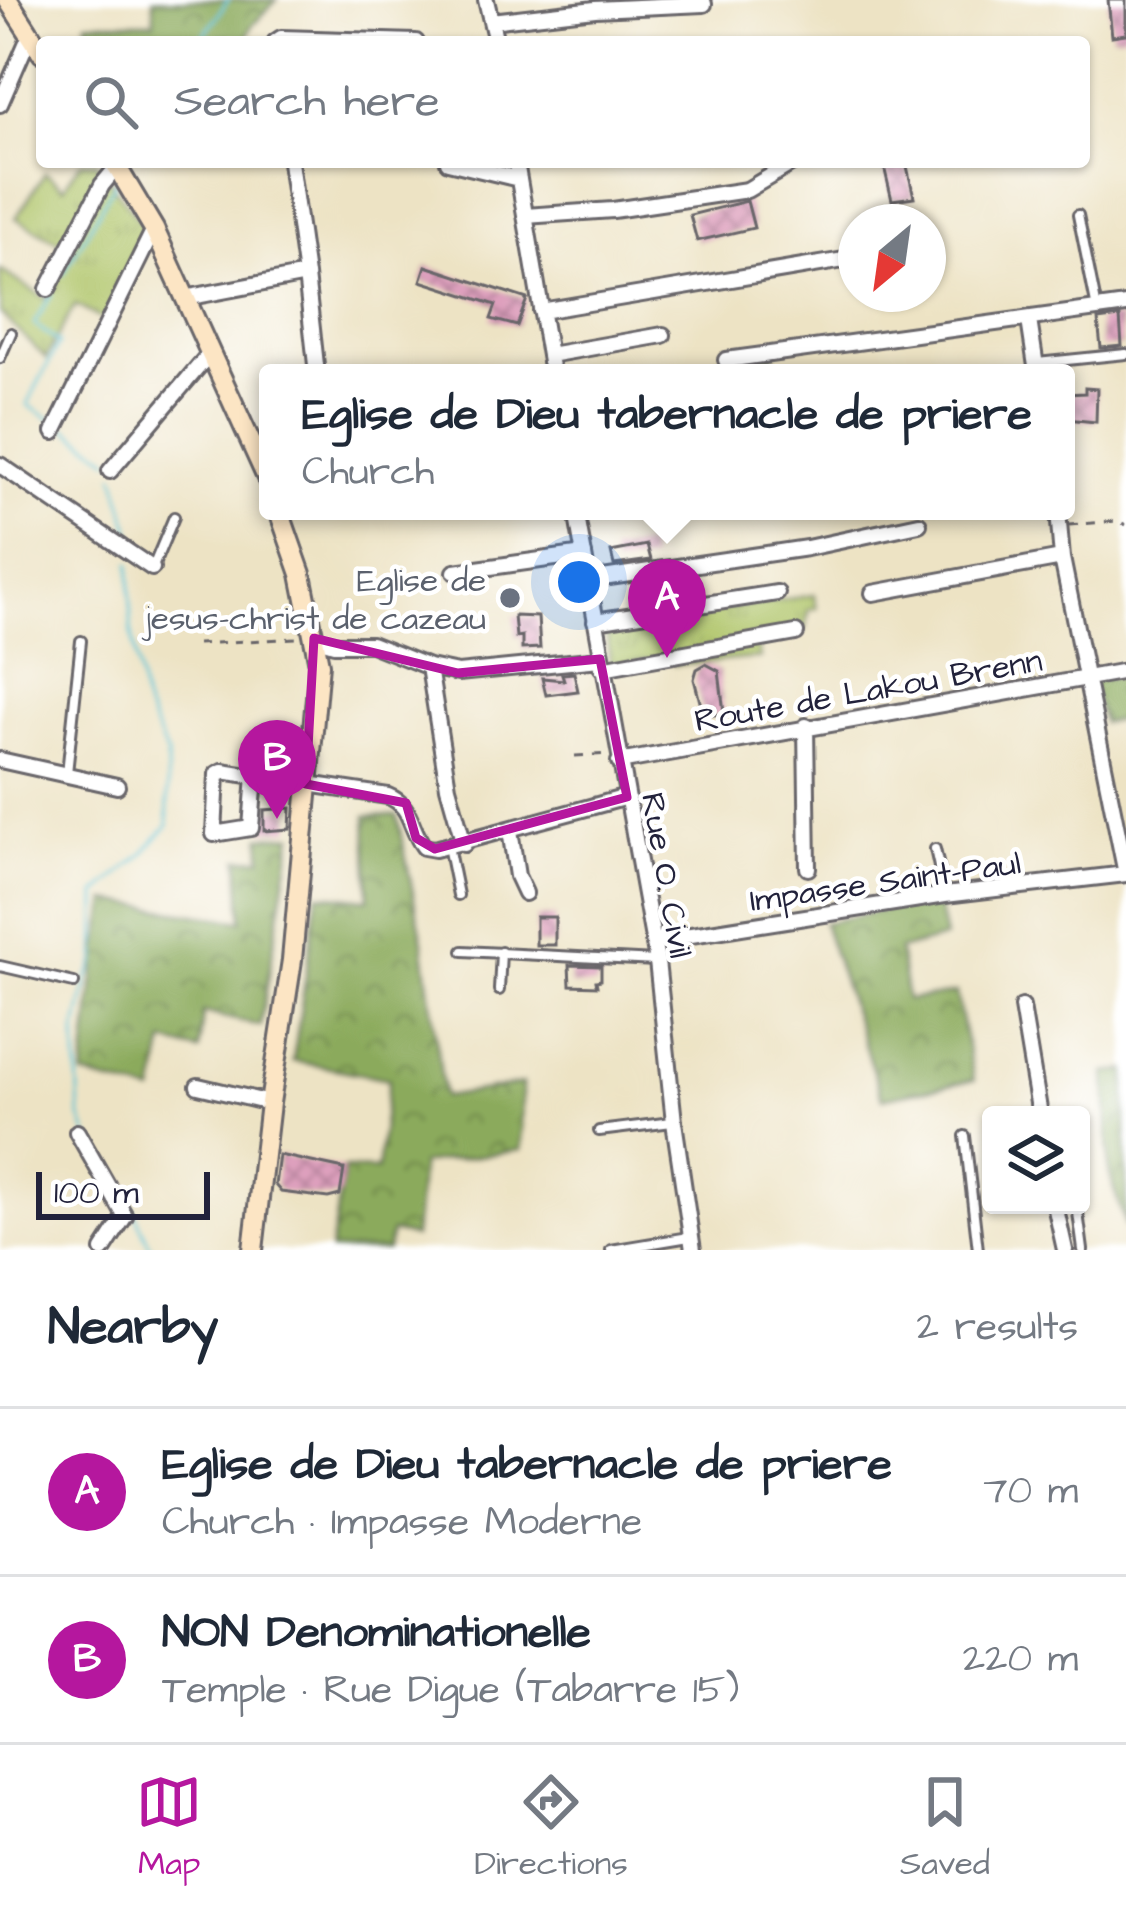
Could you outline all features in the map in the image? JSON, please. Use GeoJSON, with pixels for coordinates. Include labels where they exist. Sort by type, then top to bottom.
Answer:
{"type":"FeatureCollection","features":[{"type":"Feature","properties":{"kind":"street"},"geometry":{"type":"LineString","coordinates":[[8,0],[36,44]]}},
{"type":"Feature","properties":{"kind":"street"},"geometry":{"type":"LineString","coordinates":[[487,0],[495,36]]}},
{"type":"Feature","properties":{"kind":"street"},"geometry":{"type":"LineString","coordinates":[[491,21],[595,9],[704,4]]}},
{"type":"Feature","properties":{"kind":"street"},"geometry":{"type":"LineString","coordinates":[[0,104],[30,35]]}},
{"type":"Feature","properties":{"kind":"street"},"geometry":{"type":"LineString","coordinates":[[291,168],[316,364]]}},
{"type":"Feature","properties":{"kind":"street"},"geometry":{"type":"LineString","coordinates":[[473,168],[519,179]]}},
{"type":"Feature","properties":{"kind":"street"},"geometry":{"type":"LineString","coordinates":[[517,168],[550,364]]}},
{"type":"Feature","properties":{"kind":"street"},"geometry":{"type":"LineString","coordinates":[[525,216],[613,210],[747,190],[784,168]]}},
{"type":"Feature","properties":{"kind":"street"},"geometry":{"type":"LineString","coordinates":[[48,289],[102,185],[118,169],[154,229],[259,460]]}},
{"type":"Feature","properties":{"kind":"street"},"geometry":{"type":"LineString","coordinates":[[54,432],[154,229]]}},
{"type":"Feature","properties":{"kind":"street"},"geometry":{"type":"LineString","coordinates":[[541,311],[838,261]]}},
{"type":"Feature","properties":{"kind":"street"},"geometry":{"type":"LineString","coordinates":[[185,298],[306,275]]}},
{"type":"Feature","properties":{"kind":"street"},"geometry":{"type":"LineString","coordinates":[[726,360],[1126,305]]}},
{"type":"Feature","properties":{"kind":"street"},"geometry":{"type":"LineString","coordinates":[[1029,320],[1035,364]]}},
{"type":"Feature","properties":{"kind":"street"},"geometry":{"type":"LineString","coordinates":[[549,355],[663,335]]}},
{"type":"Feature","properties":{"kind":"street"},"geometry":{"type":"LineString","coordinates":[[110,471],[210,353]]}},
{"type":"Feature","properties":{"kind":"street"},"geometry":{"type":"LineString","coordinates":[[0,465],[152,568]]}},
{"type":"Feature","properties":{"kind":"street"},"geometry":{"type":"LineString","coordinates":[[253,1250],[292,959],[319,664],[301,574],[282,520]]}},
{"type":"Feature","properties":{"kind":"street","name":"Rue O. Civil"},"geometry":{"type":"LineString","coordinates":[[578,520],[657,961],[692,1244]]}},
{"type":"Feature","properties":{"kind":"street"},"geometry":{"type":"LineString","coordinates":[[1059,520],[1084,678],[1126,874]]}},
{"type":"Feature","properties":{"kind":"street"},"geometry":{"type":"LineString","coordinates":[[589,580],[807,548],[919,524]]}},
{"type":"Feature","properties":{"kind":"street"},"geometry":{"type":"LineString","coordinates":[[455,572],[584,554]]}},
{"type":"Feature","properties":{"kind":"street"},"geometry":{"type":"LineString","coordinates":[[873,593],[1063,558]]}},
{"type":"Feature","properties":{"kind":"street"},"geometry":{"type":"LineString","coordinates":[[595,621],[777,593]]}},
{"type":"Feature","properties":{"kind":"street"},"geometry":{"type":"LineString","coordinates":[[314,638],[334,644],[371,644],[458,673],[601,663],[796,633]]}},
{"type":"Feature","properties":{"kind":"street"},"geometry":{"type":"LineString","coordinates":[[429,667],[456,845]]}},
{"type":"Feature","properties":{"kind":"street","name":"Route de Lakou Brenn"},"geometry":{"type":"LineString","coordinates":[[618,758],[1126,671]]}},
{"type":"Feature","properties":{"kind":"street"},"geometry":{"type":"LineString","coordinates":[[806,726],[808,868]]}},
{"type":"Feature","properties":{"kind":"street"},"geometry":{"type":"LineString","coordinates":[[0,760],[117,785]]}},
{"type":"Feature","properties":{"kind":"street"},"geometry":{"type":"LineString","coordinates":[[255,776],[251,828],[214,834],[217,774],[255,776],[402,802],[424,847],[456,845],[626,797]]}},
{"type":"Feature","properties":{"kind":"street"},"geometry":{"type":"LineString","coordinates":[[1106,779],[1126,777]]}},
{"type":"Feature","properties":{"kind":"street"},"geometry":{"type":"LineString","coordinates":[[510,830],[517,876],[525,893]]}},
{"type":"Feature","properties":{"kind":"street","name":"Impasse Saint-Paul"},"geometry":{"type":"LineString","coordinates":[[653,941],[945,895],[1126,874]]}},
{"type":"Feature","properties":{"kind":"street"},"geometry":{"type":"LineString","coordinates":[[1022,1007],[1038,1106]]}},
{"type":"Feature","properties":{"kind":"street"},"geometry":{"type":"LineString","coordinates":[[198,1086],[270,1103]]}},
{"type":"Feature","properties":{"kind":"street"},"geometry":{"type":"LineString","coordinates":[[77,1132],[125,1216],[103,1250]]}},
{"type":"Feature","properties":{"kind":"street"},"geometry":{"type":"LineString","coordinates":[[1057,1214],[1065,1250]]}},
{"type":"Feature","properties":{"kind":"lane"},"geometry":{"type":"LineString","coordinates":[[1078,215],[1097,310]]}},
{"type":"Feature","properties":{"kind":"lane"},"geometry":{"type":"LineString","coordinates":[[0,358],[11,333]]}},
{"type":"Feature","properties":{"kind":"lane"},"geometry":{"type":"LineString","coordinates":[[1062,364],[1126,354]]}},
{"type":"Feature","properties":{"kind":"lane"},"geometry":{"type":"LineString","coordinates":[[152,568],[174,517]]}},
{"type":"Feature","properties":{"kind":"lane"},"geometry":{"type":"LineString","coordinates":[[67,774],[82,640]]}},
{"type":"Feature","properties":{"kind":"lane"},"geometry":{"type":"LineString","coordinates":[[456,845],[458,895]]}},
{"type":"Feature","properties":{"kind":"lane"},"geometry":{"type":"LineString","coordinates":[[935,849],[945,895]]}},
{"type":"Feature","properties":{"kind":"lane"},"geometry":{"type":"LineString","coordinates":[[463,951],[657,961]]}},
{"type":"Feature","properties":{"kind":"lane"},"geometry":{"type":"LineString","coordinates":[[499,990],[501,952]]}},
{"type":"Feature","properties":{"kind":"lane"},"geometry":{"type":"LineString","coordinates":[[0,966],[74,983]]}},
{"type":"Feature","properties":{"kind":"lane"},"geometry":{"type":"LineString","coordinates":[[599,1132],[674,1122]]}},
{"type":"Feature","properties":{"kind":"lane"},"geometry":{"type":"LineString","coordinates":[[965,1136],[978,1250]]}},
{"type":"Feature","properties":{"kind":"lane"},"geometry":{"type":"LineString","coordinates":[[1078,1214],[1083,1250]]}},
{"type":"Feature","properties":{"kind":"lane"},"geometry":{"type":"LineString","coordinates":[[611,1250],[692,1244]]}},
{"type":"Feature","properties":{"kind":"path"},"geometry":{"type":"LineString","coordinates":[[1075,520],[1126,525]]}},
{"type":"Feature","properties":{"kind":"path"},"geometry":{"type":"LineString","coordinates":[[197,644],[314,638]]}},
{"type":"Feature","properties":{"kind":"path"},"geometry":{"type":"LineString","coordinates":[[574,756],[618,758]]}},
{"type":"Feature","properties":{"kind":"highlighted area"},"geometry":{"type":"Polygon","coordinates":[[[314,638],[458,673],[600,659],[627,797],[435,849],[416,838],[406,803],[306,784],[314,638]]]}},
{"type":"Feature","properties":{"kind":"green space"},"geometry":{"type":"Polygon","coordinates":[[[153,0],[277,0],[247,36],[86,36],[87,22],[154,22],[153,0]]]}},
{"type":"Feature","properties":{"kind":"green space"},"geometry":{"type":"Polygon","coordinates":[[[77,168],[100,168],[145,229],[105,321],[75,305],[46,358],[0,313],[0,270],[46,299],[73,250],[16,218],[45,173],[64,187],[77,168]]]}},
{"type":"Feature","properties":{"kind":"green space"},"geometry":{"type":"Polygon","coordinates":[[[773,349],[774,364],[702,364],[773,349]]]}},
{"type":"Feature","properties":{"kind":"green space"},"geometry":{"type":"Polygon","coordinates":[[[814,595],[817,608],[809,610],[806,629],[755,637],[760,658],[674,665],[671,657],[610,664],[606,627],[814,595]]]}},
{"type":"Feature","properties":{"kind":"green space"},"geometry":{"type":"Polygon","coordinates":[[[1126,675],[1126,719],[1102,723],[1091,681],[1126,675]]]}},
{"type":"Feature","properties":{"kind":"green space"},"geometry":{"type":"Polygon","coordinates":[[[397,815],[423,941],[444,1097],[522,1084],[521,1150],[421,1164],[414,1237],[391,1232],[387,1250],[330,1250],[344,1169],[377,1170],[389,1079],[293,1061],[318,894],[369,899],[366,816],[397,815]]]}},
{"type":"Feature","properties":{"kind":"green space"},"geometry":{"type":"Polygon","coordinates":[[[293,835],[260,1026],[203,1012],[199,1051],[165,1042],[154,1094],[83,1076],[107,901],[242,921],[239,859],[262,858],[261,837],[293,835]]]}},
{"type":"Feature","properties":{"kind":"green space"},"geometry":{"type":"Polygon","coordinates":[[[937,899],[945,938],[899,950],[907,1000],[956,993],[974,1080],[882,1098],[823,923],[937,899]]]}},
{"type":"Feature","properties":{"kind":"green space"},"geometry":{"type":"Polygon","coordinates":[[[1126,1070],[1126,1228],[1109,1172],[1106,1073],[1126,1070]]]}},
{"type":"Feature","properties":{"kind":"building"},"geometry":{"type":"Polygon","coordinates":[[[1108,0],[1126,0],[1126,34],[1112,36],[1108,0]]]}},
{"type":"Feature","properties":{"kind":"building"},"geometry":{"type":"Polygon","coordinates":[[[884,168],[907,168],[914,197],[892,200],[884,168]]]}},
{"type":"Feature","properties":{"kind":"building"},"geometry":{"type":"Polygon","coordinates":[[[747,201],[754,228],[697,241],[690,215],[747,201]]]}},
{"type":"Feature","properties":{"kind":"building"},"geometry":{"type":"Polygon","coordinates":[[[426,266],[527,299],[517,326],[491,319],[496,305],[421,281],[426,266]]]}},
{"type":"Feature","properties":{"kind":"building"},"geometry":{"type":"Polygon","coordinates":[[[1120,317],[1122,346],[1101,348],[1098,320],[1120,317]]]}},
{"type":"Feature","properties":{"kind":"building"},"geometry":{"type":"Polygon","coordinates":[[[1085,388],[1097,389],[1096,422],[1075,420],[1075,394],[1085,393],[1085,388]]]}},
{"type":"Feature","properties":{"kind":"building"},"geometry":{"type":"Polygon","coordinates":[[[647,545],[651,560],[614,565],[611,552],[647,545]]]}},
{"type":"Feature","properties":{"kind":"building"},"geometry":{"type":"Polygon","coordinates":[[[514,616],[538,617],[540,648],[522,649],[514,616]]]}},
{"type":"Feature","properties":{"kind":"building"},"geometry":{"type":"Polygon","coordinates":[[[706,664],[719,671],[724,713],[704,717],[694,679],[697,669],[706,664]]]}},
{"type":"Feature","properties":{"kind":"building"},"geometry":{"type":"Polygon","coordinates":[[[574,673],[578,691],[546,695],[542,678],[564,680],[562,674],[574,673]]]}},
{"type":"Feature","properties":{"kind":"building"},"geometry":{"type":"Polygon","coordinates":[[[291,808],[290,829],[264,831],[264,810],[291,808]]]}},
{"type":"Feature","properties":{"kind":"building"},"geometry":{"type":"Polygon","coordinates":[[[536,917],[555,917],[555,945],[536,945],[536,917]]]}},
{"type":"Feature","properties":{"kind":"building"},"geometry":{"type":"Polygon","coordinates":[[[569,965],[601,966],[601,980],[596,981],[597,986],[570,985],[569,965]]]}},
{"type":"Feature","properties":{"kind":"building"},"geometry":{"type":"Polygon","coordinates":[[[279,1155],[344,1169],[340,1195],[328,1198],[281,1192],[275,1185],[279,1155]]]}},
{"type":"Feature","properties":{"kind":"waterway"},"geometry":{"type":"LineString","coordinates":[[204,36],[228,0]]}},
{"type":"Feature","properties":{"kind":"waterway"},"geometry":{"type":"LineString","coordinates":[[63,275],[117,179]]}},
{"type":"Feature","properties":{"kind":"waterway"},"geometry":{"type":"LineString","coordinates":[[52,294],[34,324],[59,343],[27,405],[52,420]]}},
{"type":"Feature","properties":{"kind":"waterway"},"geometry":{"type":"LineString","coordinates":[[65,428],[111,460]]}},
{"type":"Feature","properties":{"kind":"waterway"},"geometry":{"type":"LineString","coordinates":[[115,475],[131,534],[130,547]]}},
{"type":"Feature","properties":{"kind":"waterway"},"geometry":{"type":"LineString","coordinates":[[90,1142],[80,1115],[76,1033],[96,960],[97,894],[168,825],[167,755],[144,703],[131,629],[130,563]]}},
{"type":"Feature","properties":{"kind":"waterway"},"geometry":{"type":"LineString","coordinates":[[110,1176],[152,1250]]}},
{"type":"Feature","properties":{"kind":"place","name":"Eglise de jesus-christ de cazeau"},"geometry":{"type":"Point","coordinates":[510,598]}},
{"type":"Feature","properties":{"kind":"place","name":"Eglise de Dieu tabernacle de priere"},"geometry":{"type":"Point","coordinates":[667,658]}},
{"type":"Feature","properties":{"kind":"place","name":"NON Denominationelle"},"geometry":{"type":"Point","coordinates":[277,819]}}]}
